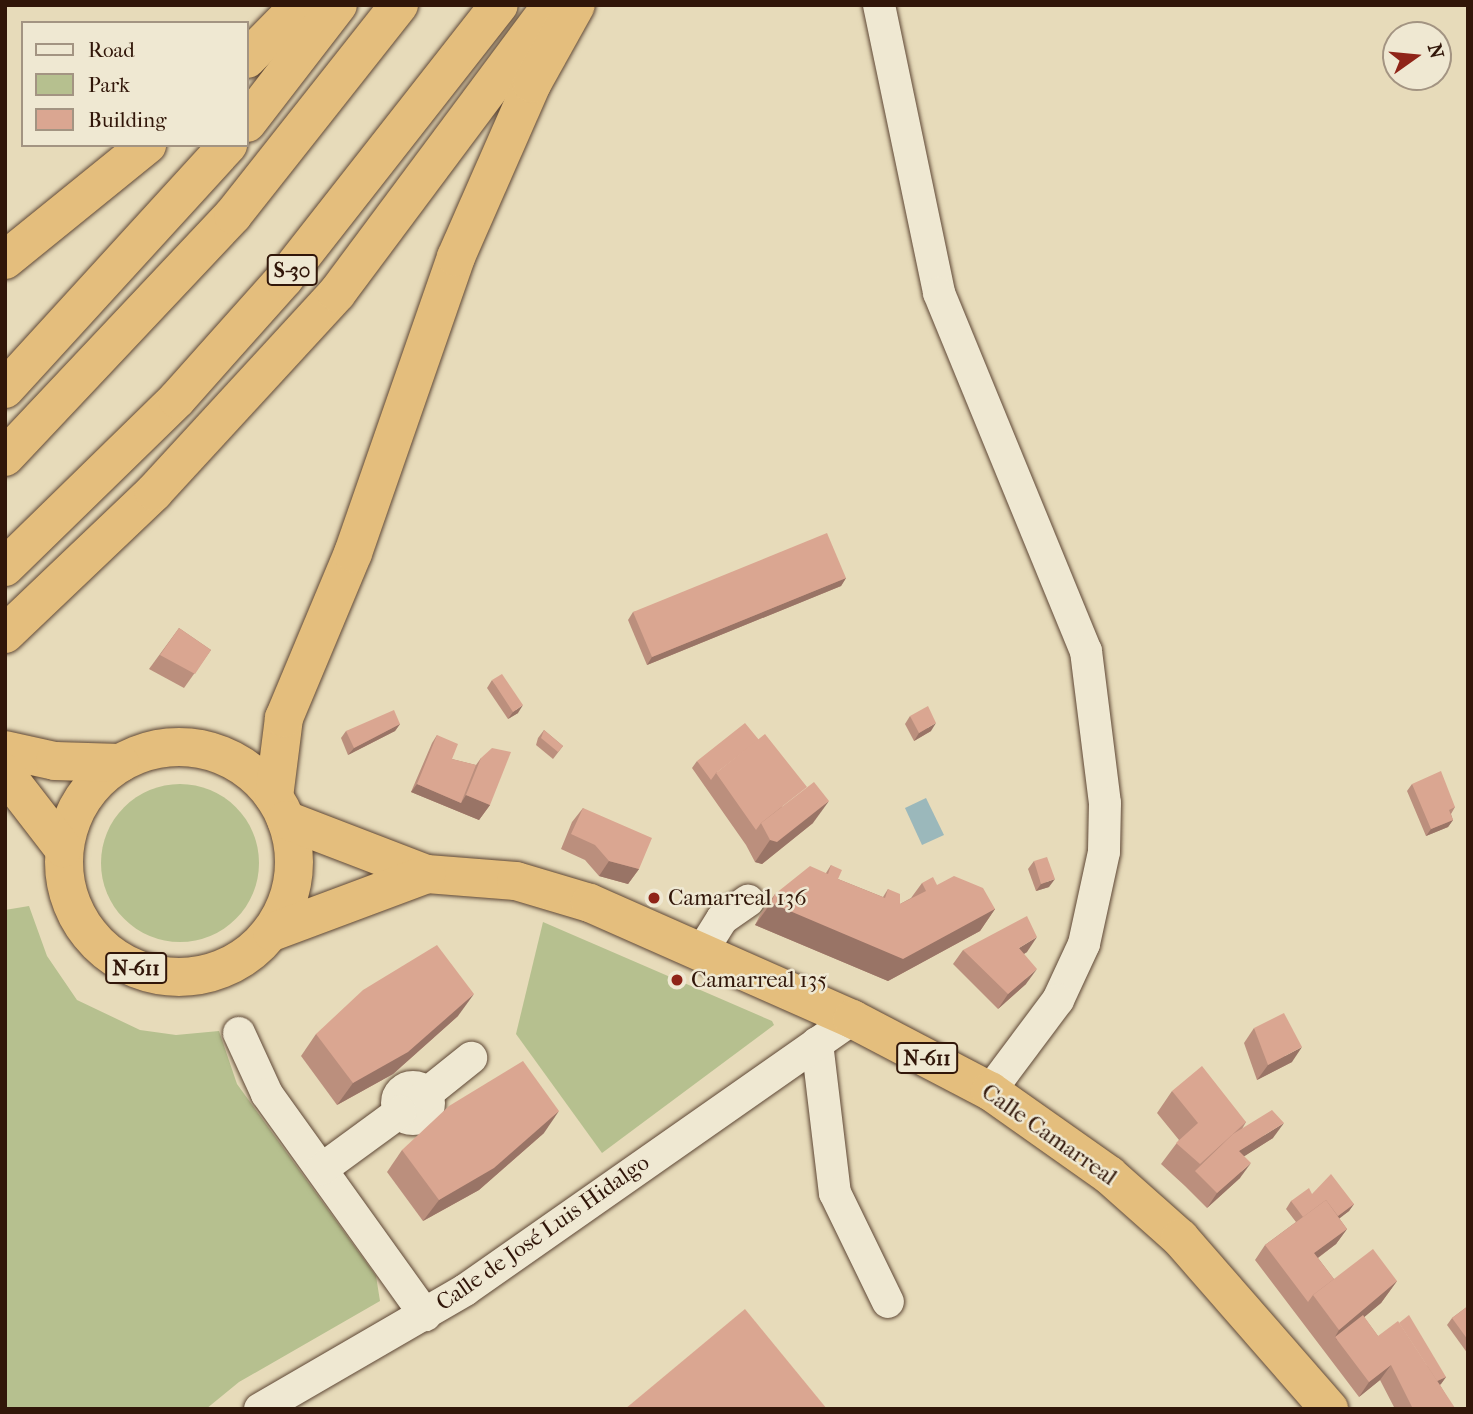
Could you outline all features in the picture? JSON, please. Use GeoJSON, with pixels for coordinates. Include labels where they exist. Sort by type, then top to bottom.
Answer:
{"type":"FeatureCollection","features":[{"type":"Feature","properties":{"kind":"highway"},"geometry":{"type":"LineString","coordinates":[[248,58],[300,5]]}},
{"type":"Feature","properties":{"kind":"highway"},"geometry":{"type":"LineString","coordinates":[[248,122],[338,5]]}},
{"type":"Feature","properties":{"kind":"highway"},"geometry":{"type":"LineString","coordinates":[[5,457],[233,215],[399,5]]}},
{"type":"Feature","properties":{"kind":"highway","name":"S-30"},"geometry":{"type":"LineString","coordinates":[[5,567],[158,418],[266,300],[389,153],[499,5]]}},
{"type":"Feature","properties":{"kind":"highway"},"geometry":{"type":"LineString","coordinates":[[5,634],[154,492],[337,293],[551,5]]}},
{"type":"Feature","properties":{"kind":"highway"},"geometry":{"type":"LineString","coordinates":[[272,932],[294,871],[280,809],[284,719],[354,553],[456,257],[516,118],[576,5]]}},
{"type":"Feature","properties":{"kind":"highway"},"geometry":{"type":"LineString","coordinates":[[5,260],[145,147]]}},
{"type":"Feature","properties":{"kind":"highway"},"geometry":{"type":"LineString","coordinates":[[5,388],[226,147]]}},
{"type":"Feature","properties":{"kind":"highway","name":"N-611"},"geometry":{"type":"LineString","coordinates":[[5,750],[55,761],[120,763],[168,748],[200,749],[232,760],[280,809],[427,874]]}},
{"type":"Feature","properties":{"kind":"highway","name":"N-611"},"geometry":{"type":"LineString","coordinates":[[63,848],[84,796],[120,763]]}},
{"type":"Feature","properties":{"kind":"highway","name":"N-611"},"geometry":{"type":"LineString","coordinates":[[5,773],[63,848],[76,914],[97,944],[142,971],[190,977],[220,970],[272,932],[427,874]]}},
{"type":"Feature","properties":{"kind":"highway","name":"Calle Camarreal"},"geometry":{"type":"LineString","coordinates":[[427,874],[555,890],[702,951],[852,1019],[990,1091],[1109,1175],[1180,1238],[1329,1409]]}},
{"type":"Feature","properties":{"kind":"street"},"geometry":{"type":"LineString","coordinates":[[879,5],[939,293],[1086,651],[1105,803],[1104,852],[1084,944],[1058,1000],[990,1091]]}},
{"type":"Feature","properties":{"kind":"street"},"geometry":{"type":"LineString","coordinates":[[702,951],[722,919],[748,901]]}},
{"type":"Feature","properties":{"kind":"street","name":"Calle de José Luis Hidalgo"},"geometry":{"type":"LineString","coordinates":[[260,1409],[425,1315],[852,1019]]}},
{"type":"Feature","properties":{"kind":"street"},"geometry":{"type":"LineString","coordinates":[[239,1033],[267,1094],[425,1315]]}},
{"type":"Feature","properties":{"kind":"street"},"geometry":{"type":"LineString","coordinates":[[817,1043],[835,1193],[888,1302]]}},
{"type":"Feature","properties":{"kind":"street"},"geometry":{"type":"LineString","coordinates":[[321,1169],[400,1112],[422,1116],[426,1094],[471,1058]]}},
{"type":"Feature","properties":{"kind":"green space"},"geometry":{"type":"Polygon","coordinates":[[[180,784],[210,790],[236,807],[253,833],[259,863],[253,893],[236,919],[210,936],[180,942],[150,936],[124,919],[107,893],[101,863],[107,833],[124,807],[150,790],[180,784]]]}},
{"type":"Feature","properties":{"kind":"green space"},"geometry":{"type":"Polygon","coordinates":[[[29,906],[47,956],[77,1000],[140,1030],[176,1035],[219,1031],[237,1084],[376,1276],[380,1301],[239,1382],[206,1409],[5,1409],[5,910],[29,906]]]}},
{"type":"Feature","properties":{"kind":"green space"},"geometry":{"type":"Polygon","coordinates":[[[543,922],[772,1021],[774,1025],[602,1153],[516,1034],[543,922]]]}},
{"type":"Feature","properties":{"kind":"water"},"geometry":{"type":"Polygon","coordinates":[[[926,798],[944,835],[922,845],[905,808],[926,798]]]}},
{"type":"Feature","properties":{"kind":"building"},"geometry":{"type":"Polygon","coordinates":[[[827,533],[846,578],[652,657],[633,612],[827,533]]]}},
{"type":"Feature","properties":{"kind":"building"},"geometry":{"type":"Polygon","coordinates":[[[179,628],[211,650],[195,674],[160,655],[179,628]]]}},
{"type":"Feature","properties":{"kind":"building"},"geometry":{"type":"Polygon","coordinates":[[[502,674],[523,705],[513,712],[492,680],[502,674]]]}},
{"type":"Feature","properties":{"kind":"building"},"geometry":{"type":"Polygon","coordinates":[[[928,706],[936,723],[919,733],[910,716],[928,706]]]}},
{"type":"Feature","properties":{"kind":"building"},"geometry":{"type":"Polygon","coordinates":[[[394,710],[400,724],[354,748],[346,731],[394,710]]]}},
{"type":"Feature","properties":{"kind":"building"},"geometry":{"type":"Polygon","coordinates":[[[745,723],[759,740],[716,773],[711,780],[697,761],[745,723]]]}},
{"type":"Feature","properties":{"kind":"building"},"geometry":{"type":"Polygon","coordinates":[[[544,730],[563,746],[558,752],[541,738],[544,730]]]}},
{"type":"Feature","properties":{"kind":"building"},"geometry":{"type":"Polygon","coordinates":[[[765,734],[807,787],[761,823],[756,830],[716,773],[765,734]]]}},
{"type":"Feature","properties":{"kind":"building"},"geometry":{"type":"Polygon","coordinates":[[[437,735],[458,744],[452,759],[476,765],[461,803],[417,784],[437,735]]]}},
{"type":"Feature","properties":{"kind":"building"},"geometry":{"type":"Polygon","coordinates":[[[492,748],[511,752],[490,805],[466,795],[481,758],[492,748]]]}},
{"type":"Feature","properties":{"kind":"building"},"geometry":{"type":"Polygon","coordinates":[[[1441,771],[1455,807],[1449,810],[1453,820],[1431,829],[1412,784],[1441,771]]]}},
{"type":"Feature","properties":{"kind":"building"},"geometry":{"type":"Polygon","coordinates":[[[814,782],[829,801],[777,842],[770,840],[761,823],[814,782]]]}},
{"type":"Feature","properties":{"kind":"building"},"geometry":{"type":"Polygon","coordinates":[[[583,808],[652,838],[639,869],[609,861],[595,845],[571,834],[583,808]]]}},
{"type":"Feature","properties":{"kind":"building"},"geometry":{"type":"Polygon","coordinates":[[[1047,857],[1055,879],[1041,884],[1034,861],[1047,857]]]}},
{"type":"Feature","properties":{"kind":"building"},"geometry":{"type":"Polygon","coordinates":[[[831,865],[842,870],[838,879],[885,898],[888,889],[900,894],[900,904],[926,891],[922,883],[933,877],[937,885],[954,876],[983,888],[995,909],[903,959],[771,903],[775,894],[810,866],[828,874],[831,865]]]}},
{"type":"Feature","properties":{"kind":"building"},"geometry":{"type":"Polygon","coordinates":[[[1027,916],[1037,937],[1019,948],[1037,969],[1008,994],[963,950],[1027,916]]]}},
{"type":"Feature","properties":{"kind":"building"},"geometry":{"type":"Polygon","coordinates":[[[437,945],[474,994],[408,1052],[353,1083],[316,1034],[363,990],[437,945]]]}},
{"type":"Feature","properties":{"kind":"building"},"geometry":{"type":"Polygon","coordinates":[[[1284,1013],[1302,1047],[1268,1065],[1254,1028],[1284,1013]]]}},
{"type":"Feature","properties":{"kind":"building"},"geometry":{"type":"Polygon","coordinates":[[[523,1061],[559,1111],[494,1168],[439,1200],[402,1150],[449,1106],[523,1061]]]}},
{"type":"Feature","properties":{"kind":"building"},"geometry":{"type":"Polygon","coordinates":[[[1202,1066],[1246,1122],[1200,1164],[1176,1143],[1198,1123],[1172,1091],[1202,1066]]]}},
{"type":"Feature","properties":{"kind":"building"},"geometry":{"type":"Polygon","coordinates":[[[1272,1110],[1284,1123],[1239,1151],[1251,1163],[1217,1193],[1195,1171],[1233,1134],[1272,1110]]]}},
{"type":"Feature","properties":{"kind":"building"},"geometry":{"type":"Polygon","coordinates":[[[1331,1174],[1354,1204],[1338,1216],[1326,1200],[1303,1217],[1291,1201],[1309,1188],[1312,1194],[1331,1174]]]}},
{"type":"Feature","properties":{"kind":"building"},"geometry":{"type":"Polygon","coordinates":[[[1326,1200],[1347,1229],[1314,1253],[1334,1279],[1308,1302],[1265,1245],[1326,1200]]]}},
{"type":"Feature","properties":{"kind":"building"},"geometry":{"type":"Polygon","coordinates":[[[1373,1249],[1397,1281],[1339,1330],[1313,1295],[1373,1249]]]}},
{"type":"Feature","properties":{"kind":"building"},"geometry":{"type":"Polygon","coordinates":[[[1468,1306],[1468,1340],[1452,1318],[1468,1306]]]}},
{"type":"Feature","properties":{"kind":"building"},"geometry":{"type":"Polygon","coordinates":[[[745,1309],[827,1409],[625,1409],[745,1309]]]}},
{"type":"Feature","properties":{"kind":"building"},"geometry":{"type":"Polygon","coordinates":[[[1363,1315],[1378,1336],[1398,1321],[1455,1408],[1413,1409],[1391,1365],[1369,1382],[1335,1337],[1363,1315]]]}},
{"type":"Feature","properties":{"kind":"building"},"geometry":{"type":"Polygon","coordinates":[[[1409,1315],[1446,1377],[1437,1381],[1399,1323],[1409,1315]]]}},
{"type":"Feature","properties":{"kind":"place","name":"Camarreal 136"},"geometry":{"type":"Point","coordinates":[654,898]}},
{"type":"Feature","properties":{"kind":"place","name":"Camarreal 135"},"geometry":{"type":"Point","coordinates":[677,980]}}]}
